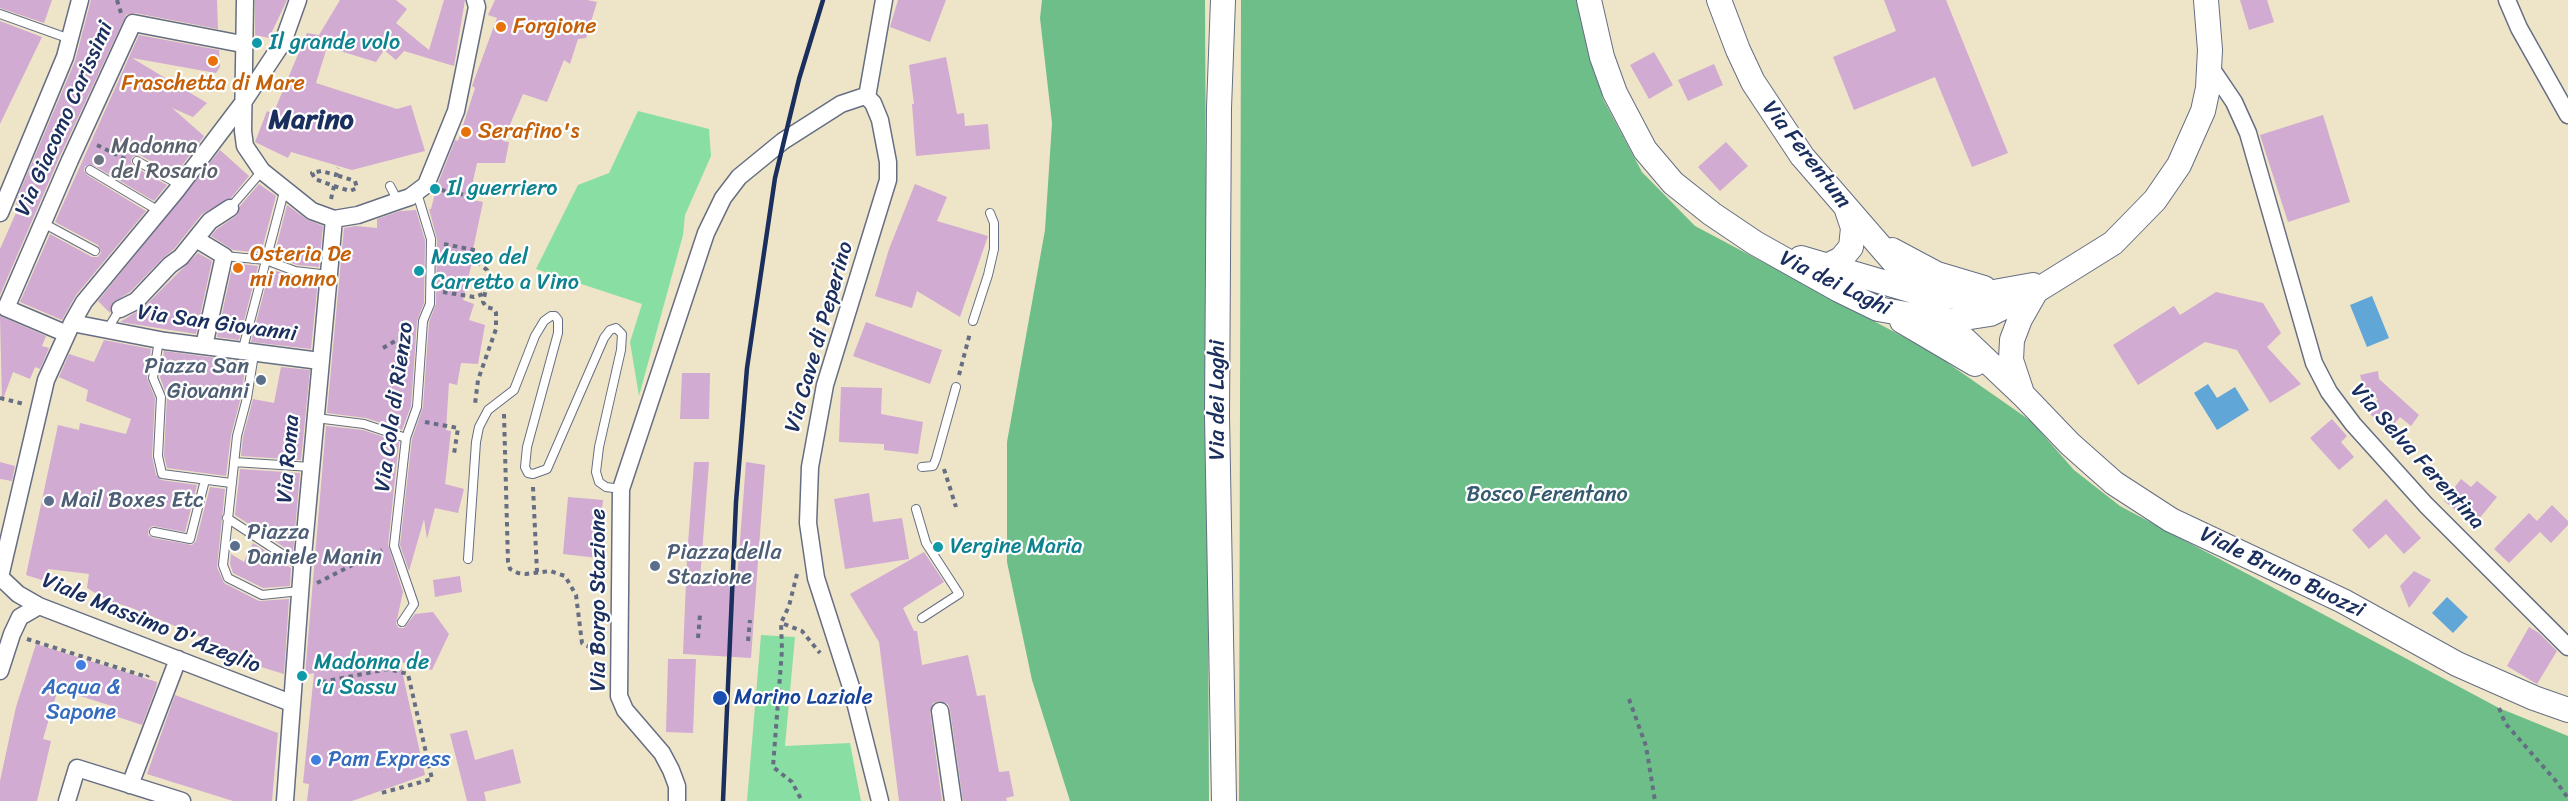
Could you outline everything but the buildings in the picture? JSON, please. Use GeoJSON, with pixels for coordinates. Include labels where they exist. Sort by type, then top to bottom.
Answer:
{"type":"FeatureCollection","features":[{"type":"Feature","properties":{"kind":"main road","name":"Via dei Laghi"},"geometry":{"type":"LineString","coordinates":[[1223,0],[1218,108],[1217,416],[1224,801]]}},
{"type":"Feature","properties":{"kind":"main road","name":"Via dei Laghi"},"geometry":{"type":"LineString","coordinates":[[1589,0],[1607,74],[1623,112],[1645,150],[1687,195],[1755,243],[1823,282],[1878,309],[1945,321],[1990,314],[2045,286],[2113,243],[2155,200],[2179,165],[2200,121],[2208,88],[2206,0]]}},
{"type":"Feature","properties":{"kind":"main road","name":"Via Ferentum"},"geometry":{"type":"LineString","coordinates":[[1719,0],[1738,51],[1761,97],[1802,156],[1945,321],[2023,395]]}},
{"type":"Feature","properties":{"kind":"main road"},"geometry":{"type":"LineString","coordinates":[[1827,266],[1846,254],[1854,240],[1854,228],[1846,208]]}},
{"type":"Feature","properties":{"kind":"main road","name":"Via dei Laghi"},"geometry":{"type":"LineString","coordinates":[[1755,243],[1920,293],[1966,297],[2045,286]]}},
{"type":"Feature","properties":{"kind":"main road"},"geometry":{"type":"LineString","coordinates":[[1878,243],[1921,267],[1947,278],[1971,286],[2001,291]]}},
{"type":"Feature","properties":{"kind":"main road"},"geometry":{"type":"LineString","coordinates":[[2023,395],[2013,367],[2012,340],[2020,319],[2045,286]]}},
{"type":"Feature","properties":{"kind":"main road"},"geometry":{"type":"LineString","coordinates":[[1878,309],[1939,341],[2023,395]]}},
{"type":"Feature","properties":{"kind":"main road","name":"Viale Bruno Buozzi"},"geometry":{"type":"LineString","coordinates":[[2023,395],[2092,465],[2157,512],[2343,601],[2489,679],[2568,710]]}},
{"type":"Feature","properties":{"kind":"street"},"geometry":{"type":"LineString","coordinates":[[0,213],[65,57],[80,0]]}},
{"type":"Feature","properties":{"kind":"street"},"geometry":{"type":"LineString","coordinates":[[245,0],[242,104],[246,146]]}},
{"type":"Feature","properties":{"kind":"street"},"geometry":{"type":"LineString","coordinates":[[0,577],[46,380],[70,328],[84,302],[180,186],[242,104],[283,42],[298,0]]}},
{"type":"Feature","properties":{"kind":"street"},"geometry":{"type":"LineString","coordinates":[[621,489],[706,232],[723,198],[740,177],[783,141],[841,104],[856,98],[867,98],[884,0]]}},
{"type":"Feature","properties":{"kind":"street"},"geometry":{"type":"LineString","coordinates":[[2507,0],[2519,28],[2568,115]]}},
{"type":"Feature","properties":{"kind":"street"},"geometry":{"type":"LineString","coordinates":[[219,135],[234,137],[246,146],[262,171],[312,211],[330,218],[358,215],[398,201],[422,189],[456,111],[478,2]]}},
{"type":"Feature","properties":{"kind":"street","name":"Via Giacomo Carissimi"},"geometry":{"type":"LineString","coordinates":[[70,328],[6,308],[133,22],[242,44]]}},
{"type":"Feature","properties":{"kind":"street","name":"Via Selva Ferentina"},"geometry":{"type":"LineString","coordinates":[[2209,65],[2234,102],[2244,123],[2314,363],[2329,392],[2353,424],[2427,505],[2568,647]]}},
{"type":"Feature","properties":{"kind":"street","name":"Via Cave di Peperino"},"geometry":{"type":"LineString","coordinates":[[867,98],[873,103],[880,120],[888,162],[888,180],[833,358],[818,417],[808,489],[812,555],[826,613],[852,690],[880,801]]}},
{"type":"Feature","properties":{"kind":"street"},"geometry":{"type":"LineString","coordinates":[[120,309],[136,301],[170,265],[181,257],[210,221],[230,208]]}},
{"type":"Feature","properties":{"kind":"street","name":"Via Roma"},"geometry":{"type":"LineString","coordinates":[[285,801],[302,567],[329,275],[330,218]]}},
{"type":"Feature","properties":{"kind":"street"},"geometry":{"type":"LineString","coordinates":[[196,239],[224,256],[204,346]]}},
{"type":"Feature","properties":{"kind":"street","name":"Via San Giovanni"},"geometry":{"type":"LineString","coordinates":[[70,328],[107,330],[248,353],[320,361]]}},
{"type":"Feature","properties":{"kind":"street","name":"Via Borgo Stazione"},"geometry":{"type":"LineString","coordinates":[[621,489],[619,696],[624,710],[662,753],[677,786],[677,801]]}},
{"type":"Feature","properties":{"kind":"street","name":"Viale Massimo D'Azeglio"},"geometry":{"type":"LineString","coordinates":[[0,577],[18,594],[39,606],[291,704]]}},
{"type":"Feature","properties":{"kind":"street"},"geometry":{"type":"LineString","coordinates":[[0,671],[20,617],[39,606]]}},
{"type":"Feature","properties":{"kind":"street"},"geometry":{"type":"LineString","coordinates":[[130,785],[178,659]]}},
{"type":"Feature","properties":{"kind":"street"},"geometry":{"type":"LineString","coordinates":[[940,711],[953,801]]}},
{"type":"Feature","properties":{"kind":"street"},"geometry":{"type":"LineString","coordinates":[[67,801],[77,768],[182,801]]}},
{"type":"Feature","properties":{"kind":"lane"},"geometry":{"type":"LineString","coordinates":[[0,14],[70,39]]}},
{"type":"Feature","properties":{"kind":"lane"},"geometry":{"type":"LineString","coordinates":[[137,161],[180,186]]}},
{"type":"Feature","properties":{"kind":"lane"},"geometry":{"type":"LineString","coordinates":[[90,170],[159,211]]}},
{"type":"Feature","properties":{"kind":"lane"},"geometry":{"type":"LineString","coordinates":[[230,208],[262,171]]}},
{"type":"Feature","properties":{"kind":"lane"},"geometry":{"type":"LineString","coordinates":[[390,186],[398,201]]}},
{"type":"Feature","properties":{"kind":"lane"},"geometry":{"type":"LineString","coordinates":[[285,188],[266,260],[248,353],[247,398],[237,436],[223,565],[228,578],[262,595],[300,591]]}},
{"type":"Feature","properties":{"kind":"lane","name":"Via Cola di Rienzo"},"geometry":{"type":"LineString","coordinates":[[402,622],[414,604],[394,546],[407,436],[417,407],[423,326],[430,304],[431,239],[422,189]]}},
{"type":"Feature","properties":{"kind":"lane"},"geometry":{"type":"LineString","coordinates":[[973,321],[994,249],[994,223],[990,213]]}},
{"type":"Feature","properties":{"kind":"lane"},"geometry":{"type":"LineString","coordinates":[[43,223],[95,250]]}},
{"type":"Feature","properties":{"kind":"lane"},"geometry":{"type":"LineString","coordinates":[[224,256],[266,260],[295,271],[329,275]]}},
{"type":"Feature","properties":{"kind":"lane"},"geometry":{"type":"LineString","coordinates":[[107,330],[120,309]]}},
{"type":"Feature","properties":{"kind":"lane"},"geometry":{"type":"LineString","coordinates":[[468,560],[479,427],[488,410],[514,390],[523,362],[540,326],[546,319],[555,316],[558,320],[558,333],[525,461],[528,473],[543,472],[551,463],[604,338],[610,330],[616,328],[622,334],[621,350],[599,447],[596,472],[599,482],[606,487],[621,489]]}},
{"type":"Feature","properties":{"kind":"lane"},"geometry":{"type":"LineString","coordinates":[[159,340],[153,378],[161,397],[158,456],[162,474],[231,483]]}},
{"type":"Feature","properties":{"kind":"lane"},"geometry":{"type":"LineString","coordinates":[[922,467],[933,466],[956,387]]}},
{"type":"Feature","properties":{"kind":"lane"},"geometry":{"type":"LineString","coordinates":[[316,418],[364,424],[407,436]]}},
{"type":"Feature","properties":{"kind":"lane"},"geometry":{"type":"LineString","coordinates":[[234,462],[311,467]]}},
{"type":"Feature","properties":{"kind":"lane"},"geometry":{"type":"LineString","coordinates":[[154,532],[190,539],[205,480]]}},
{"type":"Feature","properties":{"kind":"lane"},"geometry":{"type":"LineString","coordinates":[[916,509],[926,543],[959,594],[922,618]]}},
{"type":"Feature","properties":{"kind":"lane"},"geometry":{"type":"LineString","coordinates":[[227,518],[302,567]]}},
{"type":"Feature","properties":{"kind":"path"},"geometry":{"type":"LineString","coordinates":[[80,137],[122,159],[137,161]]}},
{"type":"Feature","properties":{"kind":"path"},"geometry":{"type":"LineString","coordinates":[[336,175],[338,168]]}},
{"type":"Feature","properties":{"kind":"path"},"geometry":{"type":"LineString","coordinates":[[321,171],[336,175],[354,181],[357,188],[350,191],[334,186],[315,179],[312,173],[321,171]]}},
{"type":"Feature","properties":{"kind":"path"},"geometry":{"type":"LineString","coordinates":[[330,218],[334,186]]}},
{"type":"Feature","properties":{"kind":"path"},"geometry":{"type":"LineString","coordinates":[[422,189],[470,196]]}},
{"type":"Feature","properties":{"kind":"path"},"geometry":{"type":"LineString","coordinates":[[431,274],[440,243],[477,249],[480,264],[488,274],[483,294],[486,307],[496,311],[497,323],[475,392],[476,407]]}},
{"type":"Feature","properties":{"kind":"path"},"geometry":{"type":"LineString","coordinates":[[430,304],[437,300],[440,291],[474,297],[483,294]]}},
{"type":"Feature","properties":{"kind":"path"},"geometry":{"type":"LineString","coordinates":[[956,387],[973,321]]}},
{"type":"Feature","properties":{"kind":"path"},"geometry":{"type":"LineString","coordinates":[[383,348],[423,326]]}},
{"type":"Feature","properties":{"kind":"path"},"geometry":{"type":"LineString","coordinates":[[0,398],[20,403]]}},
{"type":"Feature","properties":{"kind":"path"},"geometry":{"type":"LineString","coordinates":[[504,398],[510,569],[518,573],[550,571],[565,576],[576,595],[582,643],[593,649],[604,650]]}},
{"type":"Feature","properties":{"kind":"path"},"geometry":{"type":"LineString","coordinates":[[407,436],[413,434],[418,420],[458,428],[454,454]]}},
{"type":"Feature","properties":{"kind":"path"},"geometry":{"type":"LineString","coordinates":[[933,466],[942,467],[945,471],[956,507]]}},
{"type":"Feature","properties":{"kind":"path"},"geometry":{"type":"LineString","coordinates":[[533,474],[532,507],[537,573]]}},
{"type":"Feature","properties":{"kind":"path"},"geometry":{"type":"LineString","coordinates":[[300,591],[373,553],[394,546]]}},
{"type":"Feature","properties":{"kind":"path"},"geometry":{"type":"LineString","coordinates":[[802,801],[792,782],[773,767],[782,650],[781,623],[789,606],[797,572],[812,555]]}},
{"type":"Feature","properties":{"kind":"path"},"geometry":{"type":"LineString","coordinates":[[698,638],[700,615]]}},
{"type":"Feature","properties":{"kind":"path"},"geometry":{"type":"LineString","coordinates":[[748,641],[750,620]]}},
{"type":"Feature","properties":{"kind":"path"},"geometry":{"type":"LineString","coordinates":[[784,624],[802,631],[822,656]]}},
{"type":"Feature","properties":{"kind":"path"},"geometry":{"type":"LineString","coordinates":[[12,634],[147,677],[148,675]]}},
{"type":"Feature","properties":{"kind":"path"},"geometry":{"type":"LineString","coordinates":[[322,682],[388,669],[408,675],[432,779],[378,794]]}},
{"type":"Feature","properties":{"kind":"path"},"geometry":{"type":"LineString","coordinates":[[1629,699],[1646,746],[1655,801]]}},
{"type":"Feature","properties":{"kind":"path"},"geometry":{"type":"LineString","coordinates":[[2499,708],[2505,723],[2568,798]]}},
{"type":"Feature","properties":{"kind":"green space"},"geometry":{"type":"Polygon","coordinates":[[[1042,0],[1205,0],[1209,801],[1070,801],[1032,680],[1007,562],[1007,442],[1045,230],[1052,123],[1040,18],[1042,0]]]}},
{"type":"Feature","properties":{"kind":"green space","name":"Bosco Ferentano"},"geometry":{"type":"Polygon","coordinates":[[[1241,0],[1579,0],[1603,99],[1642,172],[1695,226],[1932,352],[2031,421],[2074,470],[2120,506],[2499,708],[2568,736],[2568,801],[1239,801],[1241,0]]]}},
{"type":"Feature","properties":{"kind":"green space"},"geometry":{"type":"Polygon","coordinates":[[[638,111],[709,129],[711,156],[685,215],[683,235],[639,396],[630,342],[642,304],[536,269],[578,185],[609,173],[638,111]]]}},
{"type":"Feature","properties":{"kind":"green space"},"geometry":{"type":"Polygon","coordinates":[[[761,635],[795,637],[785,746],[850,743],[861,801],[747,801],[761,635]]]}},
{"type":"Feature","properties":{"kind":"water"},"geometry":{"type":"Polygon","coordinates":[[[2372,296],[2389,338],[2367,347],[2350,305],[2372,296]]]}},
{"type":"Feature","properties":{"kind":"water"},"geometry":{"type":"Polygon","coordinates":[[[2208,384],[2217,398],[2235,387],[2249,410],[2217,430],[2194,393],[2208,384]]]}},
{"type":"Feature","properties":{"kind":"water"},"geometry":{"type":"Polygon","coordinates":[[[2447,597],[2468,617],[2453,633],[2432,613],[2447,597]]]}},
{"type":"Feature","properties":{"kind":"railway"},"geometry":{"type":"LineString","coordinates":[[723,801],[736,502],[747,368],[775,178],[799,79],[823,0]]}},
{"type":"Feature","properties":{"kind":"place","name":"Forgione"},"geometry":{"type":"Point","coordinates":[501,27]}},
{"type":"Feature","properties":{"kind":"place","name":"Il grande volo"},"geometry":{"type":"Point","coordinates":[257,43]}},
{"type":"Feature","properties":{"kind":"place","name":"Fraschetta di Mare"},"geometry":{"type":"Point","coordinates":[213,61]}},
{"type":"Feature","properties":{"kind":"place","name":"Serafino's"},"geometry":{"type":"Point","coordinates":[466,132]}},
{"type":"Feature","properties":{"kind":"place","name":"Madonna del Rosario"},"geometry":{"type":"Point","coordinates":[99,160]}},
{"type":"Feature","properties":{"kind":"place","name":"Il guerriero"},"geometry":{"type":"Point","coordinates":[435,189]}},
{"type":"Feature","properties":{"kind":"place","name":"Osteria De mi nonno"},"geometry":{"type":"Point","coordinates":[238,268]}},
{"type":"Feature","properties":{"kind":"place","name":"Museo del Carretto a Vino"},"geometry":{"type":"Point","coordinates":[419,271]}},
{"type":"Feature","properties":{"kind":"place","name":"Piazza San Giovanni"},"geometry":{"type":"Point","coordinates":[261,380]}},
{"type":"Feature","properties":{"kind":"place","name":"Mail Boxes Etc"},"geometry":{"type":"Point","coordinates":[49,501]}},
{"type":"Feature","properties":{"kind":"place","name":"Piazza Daniele Manin"},"geometry":{"type":"Point","coordinates":[235,546]}},
{"type":"Feature","properties":{"kind":"place","name":"Vergine Maria"},"geometry":{"type":"Point","coordinates":[938,547]}},
{"type":"Feature","properties":{"kind":"place","name":"Piazza della Stazione"},"geometry":{"type":"Point","coordinates":[655,566]}},
{"type":"Feature","properties":{"kind":"place","name":"Acqua & Sapone"},"geometry":{"type":"Point","coordinates":[81,665]}},
{"type":"Feature","properties":{"kind":"place","name":"Madonna de 'u Sassu"},"geometry":{"type":"Point","coordinates":[302,676]}},
{"type":"Feature","properties":{"kind":"place","name":"Marino Laziale"},"geometry":{"type":"Point","coordinates":[720,698]}},
{"type":"Feature","properties":{"kind":"place","name":"Pam Express"},"geometry":{"type":"Point","coordinates":[316,760]}},
{"type":"Feature","properties":{"kind":"district","name":"Marino"},"geometry":{"type":"Point","coordinates":[311,121]}}]}
